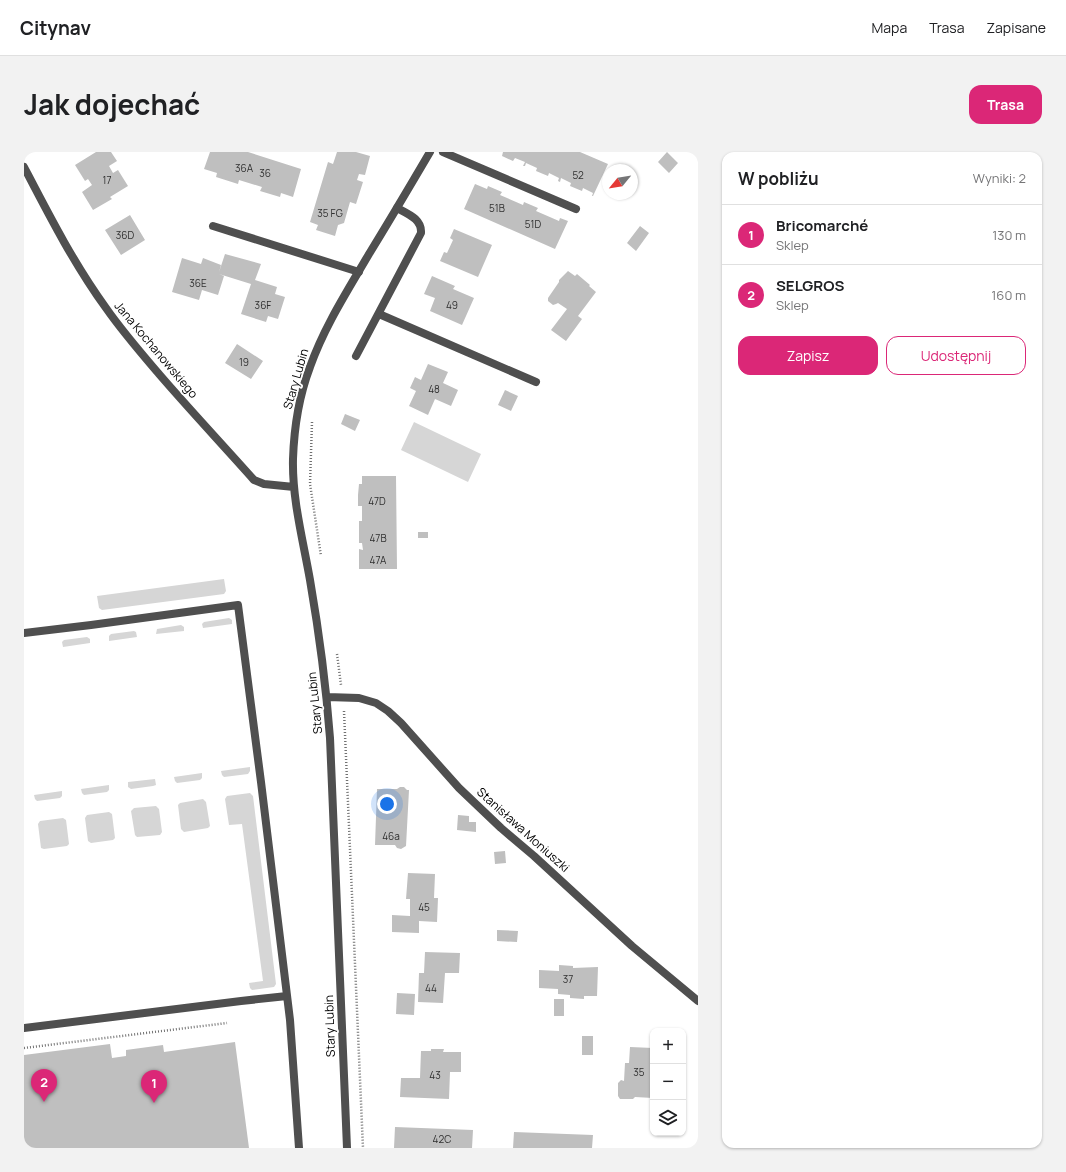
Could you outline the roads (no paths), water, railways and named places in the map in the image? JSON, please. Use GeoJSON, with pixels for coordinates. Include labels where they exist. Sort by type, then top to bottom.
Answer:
{"type":"FeatureCollection","features":[{"type":"Feature","properties":{"kind":"street","name":"Stary Lubin"},"geometry":{"type":"LineString","coordinates":[[348,1148],[327,697],[317,621],[294,487],[293,459],[301,396],[309,368],[319,343],[430,152]]}},
{"type":"Feature","properties":{"kind":"street"},"geometry":{"type":"LineString","coordinates":[[443,152],[576,209]]}},
{"type":"Feature","properties":{"kind":"street","name":"Jana Kochanowskiego"},"geometry":{"type":"LineString","coordinates":[[24,167],[49,216],[85,276],[132,343],[254,480],[264,484],[294,487]]}},
{"type":"Feature","properties":{"kind":"street"},"geometry":{"type":"LineString","coordinates":[[356,356],[421,233],[421,226],[419,222],[397,208]]}},
{"type":"Feature","properties":{"kind":"street"},"geometry":{"type":"LineString","coordinates":[[213,226],[359,272]]}},
{"type":"Feature","properties":{"kind":"street"},"geometry":{"type":"LineString","coordinates":[[379,314],[536,382]]}},
{"type":"Feature","properties":{"kind":"street"},"geometry":{"type":"LineString","coordinates":[[24,633],[238,604],[290,1020],[299,1148]]}},
{"type":"Feature","properties":{"kind":"street","name":"Stanisława Moniuszki"},"geometry":{"type":"LineString","coordinates":[[327,697],[367,700],[376,703],[388,711],[401,723],[459,788],[500,828],[534,856],[632,946],[698,1001]]}},
{"type":"Feature","properties":{"kind":"street"},"geometry":{"type":"LineString","coordinates":[[24,1028],[287,996]]}},
{"type":"Feature","properties":{"kind":"place","name":"SELGROS"},"geometry":{"type":"Point","coordinates":[44,1102]}},
{"type":"Feature","properties":{"kind":"place","name":"Bricomarché"},"geometry":{"type":"Point","coordinates":[154,1103]}}]}
